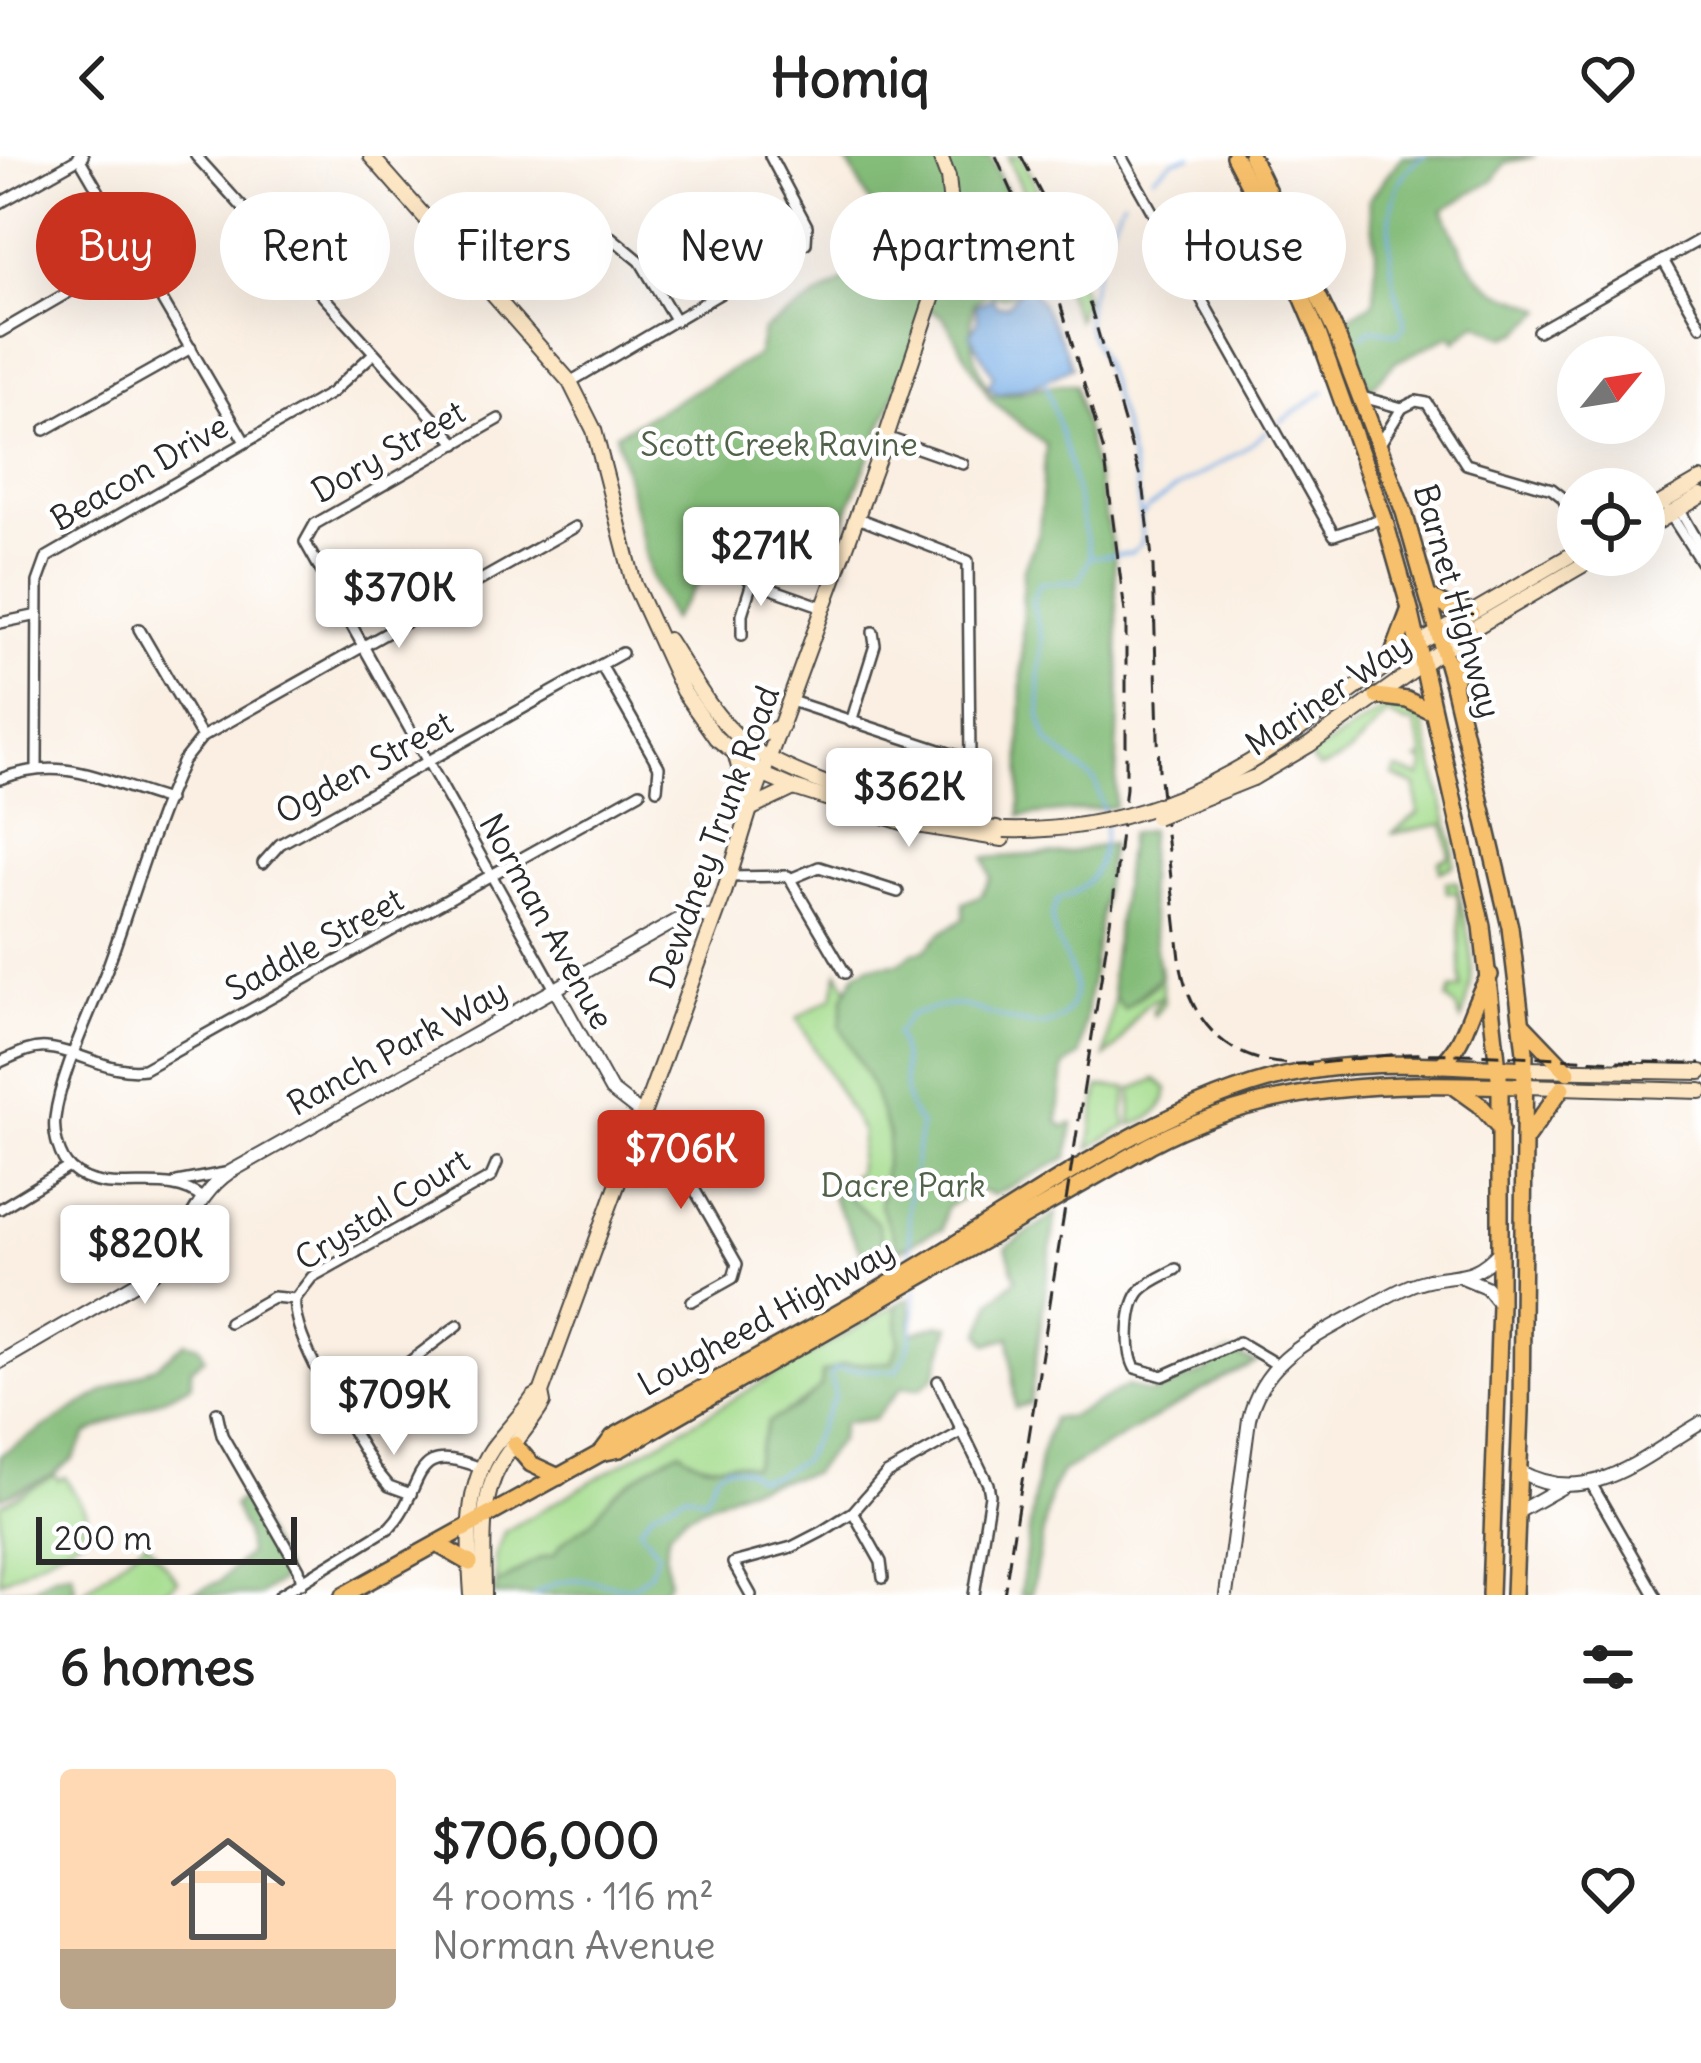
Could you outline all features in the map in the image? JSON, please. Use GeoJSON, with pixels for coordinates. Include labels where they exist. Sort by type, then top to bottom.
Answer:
{"type":"FeatureCollection","features":[{"type":"Feature","properties":{"kind":"main road","name":"Mariner Way"},"geometry":{"type":"LineString","coordinates":[[371,156],[571,382],[594,430],[639,596],[693,708],[794,788],[917,826],[1004,835],[1085,835],[1151,819],[1237,785],[1309,745],[1377,697],[1422,664],[1441,640]]}},
{"type":"Feature","properties":{"kind":"main road","name":"Dewdney Trunk Road"},"geometry":{"type":"LineString","coordinates":[[484,1595],[474,1486],[502,1436],[542,1394],[886,437],[945,255],[951,191],[940,156]]}},
{"type":"Feature","properties":{"kind":"main road","name":"Barnet Highway"},"geometry":{"type":"LineString","coordinates":[[1234,156],[1291,268],[1384,518],[1459,814],[1490,975],[1500,1068]]}},
{"type":"Feature","properties":{"kind":"main road","name":"Barnet Highway"},"geometry":{"type":"LineString","coordinates":[[1252,156],[1306,264],[1362,397],[1429,597],[1502,884],[1523,1024],[1524,1078]]}},
{"type":"Feature","properties":{"kind":"main road"},"geometry":{"type":"LineString","coordinates":[[1665,511],[1701,481]]}},
{"type":"Feature","properties":{"kind":"main road"},"geometry":{"type":"LineString","coordinates":[[1665,508],[1701,496]]}},
{"type":"Feature","properties":{"kind":"main road"},"geometry":{"type":"LineString","coordinates":[[1441,640],[1472,612],[1557,563]]}},
{"type":"Feature","properties":{"kind":"main road"},"geometry":{"type":"LineString","coordinates":[[1441,640],[1469,632],[1563,576]]}},
{"type":"Feature","properties":{"kind":"main road"},"geometry":{"type":"LineString","coordinates":[[1429,597],[1472,612]]}},
{"type":"Feature","properties":{"kind":"main road"},"geometry":{"type":"LineString","coordinates":[[1390,662],[1410,609]]}},
{"type":"Feature","properties":{"kind":"main road"},"geometry":{"type":"LineString","coordinates":[[1453,685],[1469,632]]}},
{"type":"Feature","properties":{"kind":"main road","name":"Mariner Way"},"geometry":{"type":"LineString","coordinates":[[766,768],[1004,835],[1073,827],[1162,806],[1224,778],[1418,644],[1441,640]]}},
{"type":"Feature","properties":{"kind":"main road"},"geometry":{"type":"LineString","coordinates":[[1377,697],[1407,700],[1433,712]]}},
{"type":"Feature","properties":{"kind":"main road"},"geometry":{"type":"LineString","coordinates":[[782,726],[740,749],[750,809],[794,788]]}},
{"type":"Feature","properties":{"kind":"main road"},"geometry":{"type":"LineString","coordinates":[[1441,1065],[1459,1046],[1479,991],[1490,975]]}},
{"type":"Feature","properties":{"kind":"main road"},"geometry":{"type":"LineString","coordinates":[[1523,1024],[1564,1080]]}},
{"type":"Feature","properties":{"kind":"main road","name":"Lougheed Highway"},"geometry":{"type":"LineString","coordinates":[[921,1272],[1094,1159],[1226,1094],[1274,1078],[1328,1068],[1441,1065],[1500,1068],[1524,1078]]}},
{"type":"Feature","properties":{"kind":"main road"},"geometry":{"type":"LineString","coordinates":[[1490,1595],[1500,1304],[1500,1068]]}},
{"type":"Feature","properties":{"kind":"main road"},"geometry":{"type":"LineString","coordinates":[[1564,1080],[1701,1072]]}},
{"type":"Feature","properties":{"kind":"main road"},"geometry":{"type":"LineString","coordinates":[[1514,1595],[1524,1078],[1701,1091]]}},
{"type":"Feature","properties":{"kind":"main road","name":"Lougheed Highway"},"geometry":{"type":"LineString","coordinates":[[344,1595],[601,1453],[613,1437],[1150,1144],[1217,1114],[1347,1086],[1500,1086],[1524,1078]]}},
{"type":"Feature","properties":{"kind":"main road"},"geometry":{"type":"LineString","coordinates":[[1524,1141],[1564,1080]]}},
{"type":"Feature","properties":{"kind":"main road"},"geometry":{"type":"LineString","coordinates":[[1452,1085],[1480,1105],[1501,1129]]}},
{"type":"Feature","properties":{"kind":"main road","name":"Dewdney Trunk Road"},"geometry":{"type":"LineString","coordinates":[[472,1595],[470,1563],[478,1522],[496,1471],[543,1403],[542,1394]]}},
{"type":"Feature","properties":{"kind":"main road"},"geometry":{"type":"LineString","coordinates":[[514,1444],[531,1464],[560,1477]]}},
{"type":"Feature","properties":{"kind":"main road"},"geometry":{"type":"LineString","coordinates":[[437,1544],[470,1563]]}},
{"type":"Feature","properties":{"kind":"street"},"geometry":{"type":"LineString","coordinates":[[196,156],[457,444]]}},
{"type":"Feature","properties":{"kind":"street"},"geometry":{"type":"LineString","coordinates":[[770,156],[789,192]]}},
{"type":"Feature","properties":{"kind":"street"},"geometry":{"type":"LineString","coordinates":[[1121,156],[1334,535],[1384,518]]}},
{"type":"Feature","properties":{"kind":"street"},"geometry":{"type":"LineString","coordinates":[[0,203],[80,157],[100,192]]}},
{"type":"Feature","properties":{"kind":"street"},"geometry":{"type":"LineString","coordinates":[[1538,331],[1701,238]]}},
{"type":"Feature","properties":{"kind":"street"},"geometry":{"type":"LineString","coordinates":[[613,239],[640,261],[676,321]]}},
{"type":"Feature","properties":{"kind":"street"},"geometry":{"type":"LineString","coordinates":[[1663,260],[1701,326]]}},
{"type":"Feature","properties":{"kind":"street"},"geometry":{"type":"LineString","coordinates":[[0,332],[55,300]]}},
{"type":"Feature","properties":{"kind":"street"},"geometry":{"type":"LineString","coordinates":[[163,300],[245,442]]}},
{"type":"Feature","properties":{"kind":"street"},"geometry":{"type":"LineString","coordinates":[[571,382],[713,300]]}},
{"type":"Feature","properties":{"kind":"street"},"geometry":{"type":"LineString","coordinates":[[45,430],[191,348]]}},
{"type":"Feature","properties":{"kind":"street","name":"Beacon Drive"},"geometry":{"type":"LineString","coordinates":[[37,768],[39,571],[47,557],[331,393],[374,354]]}},
{"type":"Feature","properties":{"kind":"street"},"geometry":{"type":"LineString","coordinates":[[1362,397],[1402,408]]}},
{"type":"Feature","properties":{"kind":"street"},"geometry":{"type":"LineString","coordinates":[[1380,444],[1402,408],[1420,400],[1466,464],[1552,489],[1557,496]]}},
{"type":"Feature","properties":{"kind":"street","name":"Dory Street"},"geometry":{"type":"LineString","coordinates":[[307,533],[315,524],[499,419]]}},
{"type":"Feature","properties":{"kind":"street"},"geometry":{"type":"LineString","coordinates":[[886,437],[963,464]]}},
{"type":"Feature","properties":{"kind":"street"},"geometry":{"type":"LineString","coordinates":[[1671,506],[1701,547]]}},
{"type":"Feature","properties":{"kind":"street"},"geometry":{"type":"LineString","coordinates":[[1671,506],[1701,562]]}},
{"type":"Feature","properties":{"kind":"street"},"geometry":{"type":"LineString","coordinates":[[791,701],[970,760],[968,561],[855,517]]}},
{"type":"Feature","properties":{"kind":"street"},"geometry":{"type":"LineString","coordinates":[[0,1209],[69,1167],[54,1122],[168,800],[183,761],[202,737],[575,527]]}},
{"type":"Feature","properties":{"kind":"street","name":"Norman Avenue"},"geometry":{"type":"LineString","coordinates":[[307,533],[308,550],[611,1090],[660,1129],[737,1264],[733,1278],[692,1301]]}},
{"type":"Feature","properties":{"kind":"street"},"geometry":{"type":"LineString","coordinates":[[727,562],[752,582],[823,608]]}},
{"type":"Feature","properties":{"kind":"street"},"geometry":{"type":"LineString","coordinates":[[742,635],[742,614],[752,582]]}},
{"type":"Feature","properties":{"kind":"street"},"geometry":{"type":"LineString","coordinates":[[0,622],[38,615]]}},
{"type":"Feature","properties":{"kind":"street"},"geometry":{"type":"LineString","coordinates":[[139,628],[202,737]]}},
{"type":"Feature","properties":{"kind":"street"},"geometry":{"type":"LineString","coordinates":[[851,722],[875,645],[873,632]]}},
{"type":"Feature","properties":{"kind":"street","name":"Ogden Street"},"geometry":{"type":"LineString","coordinates":[[262,863],[280,844],[622,652]]}},
{"type":"Feature","properties":{"kind":"street"},"geometry":{"type":"LineString","coordinates":[[601,665],[659,767],[657,789]]}},
{"type":"Feature","properties":{"kind":"street"},"geometry":{"type":"LineString","coordinates":[[0,779],[37,768],[90,773],[168,800]]}},
{"type":"Feature","properties":{"kind":"street","name":"Saddle Street"},"geometry":{"type":"LineString","coordinates":[[0,1062],[42,1047],[131,1070],[148,1067],[640,792]]}},
{"type":"Feature","properties":{"kind":"street"},"geometry":{"type":"LineString","coordinates":[[790,879],[819,867],[898,892]]}},
{"type":"Feature","properties":{"kind":"street"},"geometry":{"type":"LineString","coordinates":[[729,878],[782,874],[790,879],[845,973]]}},
{"type":"Feature","properties":{"kind":"street","name":"Ranch Park Way"},"geometry":{"type":"LineString","coordinates":[[164,1184],[230,1172],[678,920],[698,915],[715,918]]}},
{"type":"Feature","properties":{"kind":"street","name":"Crystal Court"},"geometry":{"type":"LineString","coordinates":[[229,1322],[273,1297],[295,1299],[312,1277],[491,1177],[497,1163]]}},
{"type":"Feature","properties":{"kind":"street","name":"Ranch Park Way"},"geometry":{"type":"LineString","coordinates":[[69,1167],[101,1181],[186,1186],[203,1199]]}},
{"type":"Feature","properties":{"kind":"street"},"geometry":{"type":"LineString","coordinates":[[0,1362],[148,1278],[169,1257],[203,1199],[230,1172]]}},
{"type":"Feature","properties":{"kind":"street"},"geometry":{"type":"LineString","coordinates":[[1226,1595],[1249,1419],[1256,1393],[1276,1364],[1401,1289],[1484,1269],[1500,1250]]}},
{"type":"Feature","properties":{"kind":"street"},"geometry":{"type":"LineString","coordinates":[[1176,1269],[1144,1287],[1136,1297],[1128,1355],[1135,1368],[1163,1376],[1239,1342],[1276,1364]]}},
{"type":"Feature","properties":{"kind":"street"},"geometry":{"type":"LineString","coordinates":[[1462,1277],[1486,1287],[1500,1304]]}},
{"type":"Feature","properties":{"kind":"street"},"geometry":{"type":"LineString","coordinates":[[295,1299],[299,1331],[382,1480],[411,1494]]}},
{"type":"Feature","properties":{"kind":"street"},"geometry":{"type":"LineString","coordinates":[[346,1419],[380,1384],[458,1325]]}},
{"type":"Feature","properties":{"kind":"street"},"geometry":{"type":"LineString","coordinates":[[938,1381],[990,1495],[974,1595]]}},
{"type":"Feature","properties":{"kind":"street"},"geometry":{"type":"LineString","coordinates":[[217,1412],[218,1427],[302,1582]]}},
{"type":"Feature","properties":{"kind":"street"},"geometry":{"type":"LineString","coordinates":[[1519,1471],[1565,1486],[1592,1485],[1701,1423]]}},
{"type":"Feature","properties":{"kind":"street"},"geometry":{"type":"LineString","coordinates":[[751,1595],[733,1563],[793,1547],[853,1512],[886,1474],[964,1431]]}},
{"type":"Feature","properties":{"kind":"street"},"geometry":{"type":"LineString","coordinates":[[280,1595],[389,1528],[411,1494],[417,1474],[436,1458],[458,1458],[481,1468]]}},
{"type":"Feature","properties":{"kind":"street"},"geometry":{"type":"LineString","coordinates":[[1592,1485],[1655,1595]]}},
{"type":"Feature","properties":{"kind":"street"},"geometry":{"type":"LineString","coordinates":[[1518,1513],[1565,1486]]}},
{"type":"Feature","properties":{"kind":"street"},"geometry":{"type":"LineString","coordinates":[[853,1512],[881,1562],[883,1578]]}},
{"type":"Feature","properties":{"kind":"green space","name":"Scott Creek Ravine"},"geometry":{"type":"Polygon","coordinates":[[[844,156],[990,156],[1007,192],[864,192],[844,156]]]}},
{"type":"Feature","properties":{"kind":"green space"},"geometry":{"type":"Polygon","coordinates":[[[1008,156],[1020,156],[1038,192],[1023,192],[1008,156]]]}},
{"type":"Feature","properties":{"kind":"green space"},"geometry":{"type":"Polygon","coordinates":[[[1402,156],[1535,156],[1505,163],[1494,180],[1443,210],[1479,276],[1498,291],[1544,310],[1520,332],[1506,337],[1477,323],[1456,341],[1451,335],[1396,362],[1370,389],[1345,319],[1374,302],[1376,252],[1369,199],[1402,156]]]}},
{"type":"Feature","properties":{"kind":"green space","name":"Scott Creek Ravine"},"geometry":{"type":"Polygon","coordinates":[[[830,289],[830,300],[978,300],[972,340],[990,395],[1075,385],[1114,554],[1120,683],[1115,807],[1020,816],[1023,570],[1039,533],[1046,445],[991,400],[944,318],[930,308],[831,551],[775,534],[762,578],[727,556],[709,568],[671,620],[651,577],[616,434],[758,355],[763,330],[830,289]]]}},
{"type":"Feature","properties":{"kind":"green space"},"geometry":{"type":"Polygon","coordinates":[[[1069,300],[1084,300],[1077,319],[1069,300]]]}},
{"type":"Feature","properties":{"kind":"green space"},"geometry":{"type":"Polygon","coordinates":[[[1400,706],[1413,711],[1423,723],[1453,843],[1454,865],[1440,871],[1439,861],[1450,857],[1444,824],[1391,834],[1418,814],[1416,786],[1393,776],[1396,769],[1420,777],[1425,764],[1418,760],[1424,757],[1414,722],[1407,724],[1387,714],[1338,760],[1319,768],[1311,760],[1313,754],[1384,709],[1400,706]]]}},
{"type":"Feature","properties":{"kind":"green space"},"geometry":{"type":"Polygon","coordinates":[[[1149,830],[1147,887],[1160,977],[1124,1009],[1114,997],[1111,975],[1129,834],[1149,830]]]}},
{"type":"Feature","properties":{"kind":"green space"},"geometry":{"type":"Polygon","coordinates":[[[1111,844],[1080,1055],[1064,1067],[1058,1121],[1063,1126],[1073,1124],[1068,1157],[994,1195],[977,1190],[946,1208],[942,1230],[898,1248],[880,1206],[889,1136],[870,1082],[840,1026],[843,998],[856,973],[870,966],[899,963],[925,950],[964,918],[963,903],[981,895],[991,878],[985,858],[1066,853],[1111,844]]]}},
{"type":"Feature","properties":{"kind":"green space"},"geometry":{"type":"Polygon","coordinates":[[[1446,882],[1457,882],[1471,951],[1471,982],[1461,1021],[1447,999],[1451,990],[1461,988],[1458,899],[1457,893],[1447,892],[1446,882]]]}},
{"type":"Feature","properties":{"kind":"green space"},"geometry":{"type":"Polygon","coordinates":[[[1160,965],[1164,1003],[1154,1016],[1152,1011],[1162,997],[1144,1008],[1105,1057],[1114,997],[1124,1009],[1157,984],[1160,965]]]}},
{"type":"Feature","properties":{"kind":"green space","name":"Dacre Park"},"geometry":{"type":"Polygon","coordinates":[[[838,972],[965,1196],[946,1208],[912,1244],[874,1267],[832,1188],[857,1173],[862,1132],[797,1018],[833,997],[838,972]]]}},
{"type":"Feature","properties":{"kind":"green space"},"geometry":{"type":"Polygon","coordinates":[[[1156,1079],[1167,1088],[1161,1108],[1131,1125],[1132,1089],[1156,1079]]]}},
{"type":"Feature","properties":{"kind":"green space"},"geometry":{"type":"Polygon","coordinates":[[[1099,1087],[1128,1088],[1127,1126],[1089,1148],[1099,1087]]]}},
{"type":"Feature","properties":{"kind":"green space"},"geometry":{"type":"Polygon","coordinates":[[[841,1191],[877,1222],[885,1253],[868,1266],[832,1196],[841,1191]]]}},
{"type":"Feature","properties":{"kind":"green space"},"geometry":{"type":"Polygon","coordinates":[[[1056,1213],[1030,1403],[1015,1408],[1010,1337],[988,1344],[981,1333],[992,1301],[1016,1279],[1006,1248],[1056,1213]]]}},
{"type":"Feature","properties":{"kind":"green space"},"geometry":{"type":"Polygon","coordinates":[[[910,1298],[912,1334],[950,1326],[935,1376],[921,1388],[902,1387],[874,1419],[843,1423],[839,1441],[812,1473],[745,1488],[684,1516],[669,1531],[665,1555],[669,1581],[659,1595],[494,1595],[496,1584],[554,1555],[613,1495],[674,1453],[681,1450],[700,1463],[753,1467],[768,1422],[801,1405],[821,1386],[822,1373],[844,1364],[892,1362],[899,1341],[896,1305],[910,1298]]]}},
{"type":"Feature","properties":{"kind":"green space"},"geometry":{"type":"Polygon","coordinates":[[[896,1305],[899,1341],[892,1362],[842,1378],[768,1422],[753,1467],[679,1465],[647,1474],[612,1497],[554,1555],[496,1584],[495,1557],[504,1532],[896,1305]]]}},
{"type":"Feature","properties":{"kind":"green space"},"geometry":{"type":"Polygon","coordinates":[[[186,1342],[199,1346],[205,1357],[191,1368],[191,1385],[87,1434],[73,1459],[51,1476],[0,1498],[0,1455],[101,1393],[158,1365],[186,1342]]]}},
{"type":"Feature","properties":{"kind":"green space"},"geometry":{"type":"Polygon","coordinates":[[[1230,1353],[1256,1363],[1062,1472],[1051,1491],[1031,1595],[1020,1595],[1040,1457],[1052,1419],[1071,1416],[1128,1386],[1151,1394],[1207,1371],[1219,1357],[1230,1353]]]}},
{"type":"Feature","properties":{"kind":"green space"},"geometry":{"type":"Polygon","coordinates":[[[55,1475],[58,1480],[65,1477],[87,1514],[81,1519],[89,1533],[0,1582],[0,1505],[55,1475]]]}},
{"type":"Feature","properties":{"kind":"green space"},"geometry":{"type":"Polygon","coordinates":[[[244,1497],[284,1570],[283,1579],[260,1595],[188,1595],[220,1581],[248,1554],[233,1505],[244,1497]]]}},
{"type":"Feature","properties":{"kind":"green space"},"geometry":{"type":"Polygon","coordinates":[[[146,1541],[178,1581],[160,1595],[86,1595],[83,1591],[146,1541]]]}},
{"type":"Feature","properties":{"kind":"green space"},"geometry":{"type":"Polygon","coordinates":[[[72,1571],[76,1595],[0,1595],[0,1591],[33,1588],[54,1574],[72,1571]]]}},
{"type":"Feature","properties":{"kind":"water"},"geometry":{"type":"Polygon","coordinates":[[[994,300],[996,305],[1012,300],[1038,300],[1072,367],[1035,385],[996,394],[989,385],[993,375],[970,334],[978,321],[976,305],[994,300]]]}},
{"type":"Feature","properties":{"kind":"waterway"},"geometry":{"type":"LineString","coordinates":[[1153,176],[1174,160],[1191,156]]}},
{"type":"Feature","properties":{"kind":"waterway"},"geometry":{"type":"LineString","coordinates":[[1363,336],[1372,329],[1398,334],[1404,326],[1392,271],[1391,213],[1401,179],[1425,156]]}},
{"type":"Feature","properties":{"kind":"waterway"},"geometry":{"type":"LineString","coordinates":[[1092,557],[1131,553],[1142,543],[1130,454],[1087,324],[1099,260],[1124,200]]}},
{"type":"Feature","properties":{"kind":"waterway"},"geometry":{"type":"LineString","coordinates":[[1045,381],[1090,555]]}},
{"type":"Feature","properties":{"kind":"waterway"},"geometry":{"type":"LineString","coordinates":[[1280,422],[1325,391]]}},
{"type":"Feature","properties":{"kind":"waterway"},"geometry":{"type":"LineString","coordinates":[[1143,514],[1267,431]]}},
{"type":"Feature","properties":{"kind":"waterway"},"geometry":{"type":"LineString","coordinates":[[1090,557],[1079,582],[1039,583],[1032,601],[1042,641],[1041,720],[1048,742],[1096,782],[1104,814]]}},
{"type":"Feature","properties":{"kind":"waterway"},"geometry":{"type":"LineString","coordinates":[[911,1264],[908,1205],[921,1125],[908,1104],[896,1034],[909,1015],[951,1006],[1028,1024],[1041,1025],[1063,1016],[1071,1004],[1073,980],[1052,918],[1057,900],[1080,889],[1094,871],[1105,823]]}},
{"type":"Feature","properties":{"kind":"waterway"},"geometry":{"type":"LineString","coordinates":[[534,1595],[570,1580],[632,1587],[649,1574],[658,1552],[639,1528],[653,1511],[687,1493],[705,1498],[716,1473],[726,1466],[747,1470],[757,1478],[774,1476],[802,1461],[835,1396],[830,1375],[835,1369],[897,1371],[913,1330],[915,1285]]}},
{"type":"Feature","properties":{"kind":"railway"},"geometry":{"type":"LineString","coordinates":[[996,156],[1056,289],[1104,452],[1126,620],[1126,788],[1113,903],[1004,1595]]}},
{"type":"Feature","properties":{"kind":"railway"},"geometry":{"type":"LineString","coordinates":[[1021,156],[1068,245],[1144,491],[1153,566],[1159,770],[1181,968],[1205,1022],[1238,1051],[1290,1064],[1444,1054],[1701,1063]]}}]}
